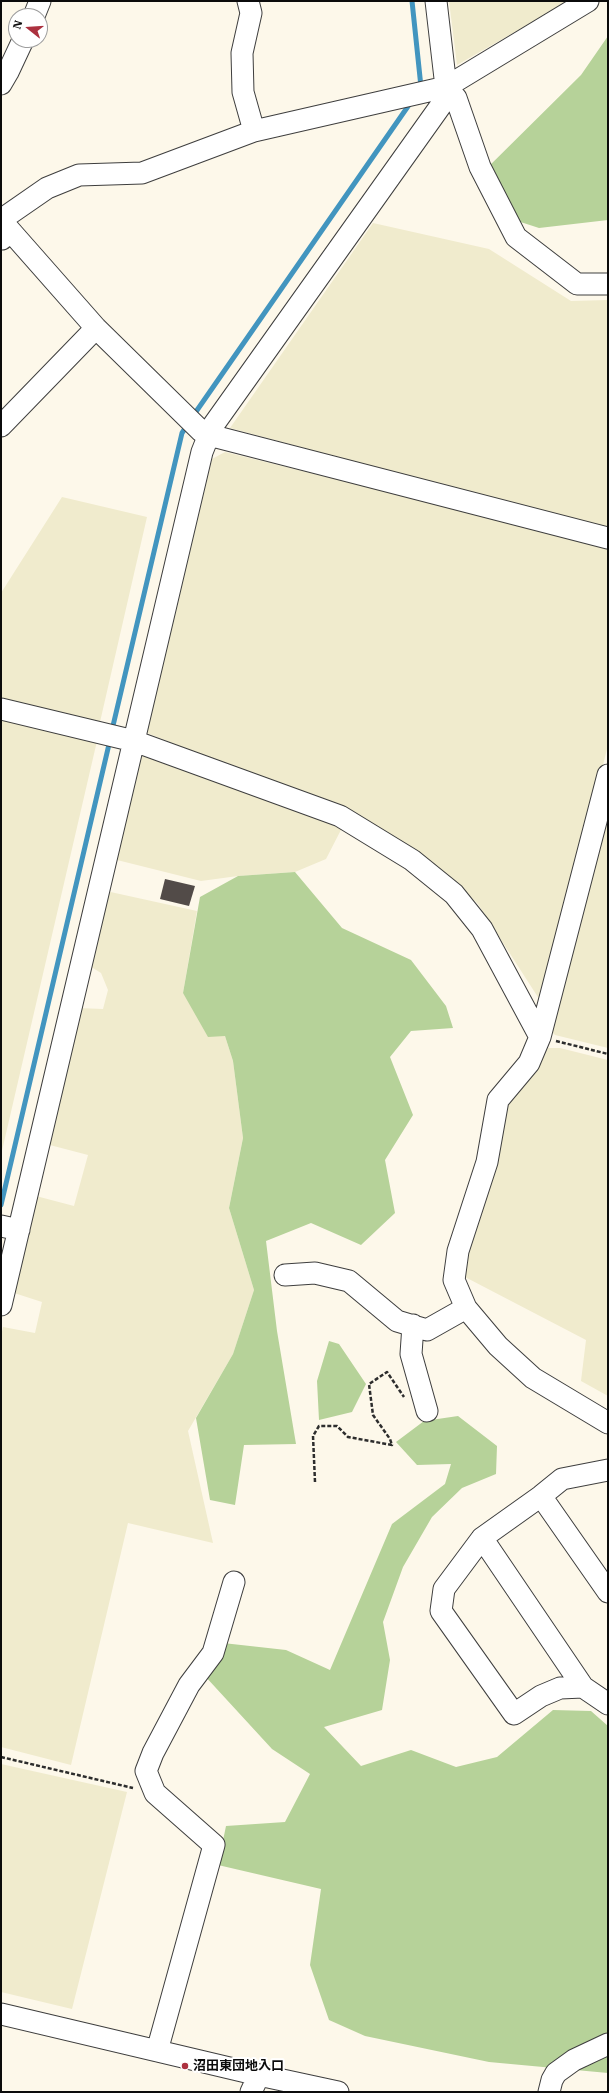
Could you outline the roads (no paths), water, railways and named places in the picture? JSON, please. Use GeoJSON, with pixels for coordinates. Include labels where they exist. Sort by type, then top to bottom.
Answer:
{"type":"FeatureCollection","features":[{"type":"Feature","properties":{"kind":"street"},"geometry":{"type":"LineString","coordinates":[[248,1],[251,13],[242,53],[243,92],[254,131]]}},
{"type":"Feature","properties":{"kind":"street"},"geometry":{"type":"LineString","coordinates":[[1,1306],[10,1228],[134,741],[202,452],[205,433],[212,428],[444,101],[446,87],[436,1]]}},
{"type":"Feature","properties":{"kind":"street"},"geometry":{"type":"LineString","coordinates":[[588,1],[446,87],[254,131],[142,173],[79,175],[47,188],[5,217],[4,234],[96,328],[175,406],[205,433],[608,538]]}},
{"type":"Feature","properties":{"kind":"street"},"geometry":{"type":"LineString","coordinates":[[1,84],[19,48]]}},
{"type":"Feature","properties":{"kind":"street"},"geometry":{"type":"LineString","coordinates":[[446,87],[456,98],[480,167],[516,237],[577,284],[608,284]]}},
{"type":"Feature","properties":{"kind":"street"},"geometry":{"type":"LineString","coordinates":[[1,426],[96,328]]}},
{"type":"Feature","properties":{"kind":"street"},"geometry":{"type":"LineString","coordinates":[[1,709],[134,741],[340,816],[412,860],[454,894],[482,928],[540,1037]]}},
{"type":"Feature","properties":{"kind":"street"},"geometry":{"type":"LineString","coordinates":[[608,774],[540,1037],[529,1063],[498,1100],[487,1162],[458,1251],[454,1280],[466,1308],[498,1346],[533,1378],[608,1423]]}},
{"type":"Feature","properties":{"kind":"street"},"geometry":{"type":"LineString","coordinates":[[286,1275],[315,1273],[349,1281],[396,1321],[427,1330],[466,1308]]}},
{"type":"Feature","properties":{"kind":"street"},"geometry":{"type":"LineString","coordinates":[[412,1326],[411,1354],[427,1411]]}},
{"type":"Feature","properties":{"kind":"street"},"geometry":{"type":"LineString","coordinates":[[583,1688],[560,1688],[541,1696],[514,1714],[441,1611],[444,1589],[482,1538],[541,1496],[562,1478],[608,1470]]}},
{"type":"Feature","properties":{"kind":"street"},"geometry":{"type":"LineString","coordinates":[[541,1496],[608,1592]]}},
{"type":"Feature","properties":{"kind":"street"},"geometry":{"type":"LineString","coordinates":[[482,1538],[583,1688],[608,1704]]}},
{"type":"Feature","properties":{"kind":"street"},"geometry":{"type":"LineString","coordinates":[[157,2051],[214,1845],[155,1793],[146,1772],[153,1753],[189,1685],[213,1653],[234,1582]]}},
{"type":"Feature","properties":{"kind":"street"},"geometry":{"type":"LineString","coordinates":[[1,2014],[157,2051],[255,2084],[338,2092]]}},
{"type":"Feature","properties":{"kind":"street"},"geometry":{"type":"LineString","coordinates":[[549,2092],[552,2080],[556,2073],[574,2060],[608,2044]]}},
{"type":"Feature","properties":{"kind":"waterway"},"geometry":{"type":"LineString","coordinates":[[412,1],[421,87]]}},
{"type":"Feature","properties":{"kind":"waterway"},"geometry":{"type":"LineString","coordinates":[[193,416],[411,102]]}},
{"type":"Feature","properties":{"kind":"waterway"},"geometry":{"type":"LineString","coordinates":[[112,730],[182,433],[188,424]]}},
{"type":"Feature","properties":{"kind":"waterway"},"geometry":{"type":"LineString","coordinates":[[1,1205],[110,740]]}},
{"type":"Feature","properties":{"kind":"place","name":"沼田東団地入口"},"geometry":{"type":"Point","coordinates":[185,2066]}}]}
